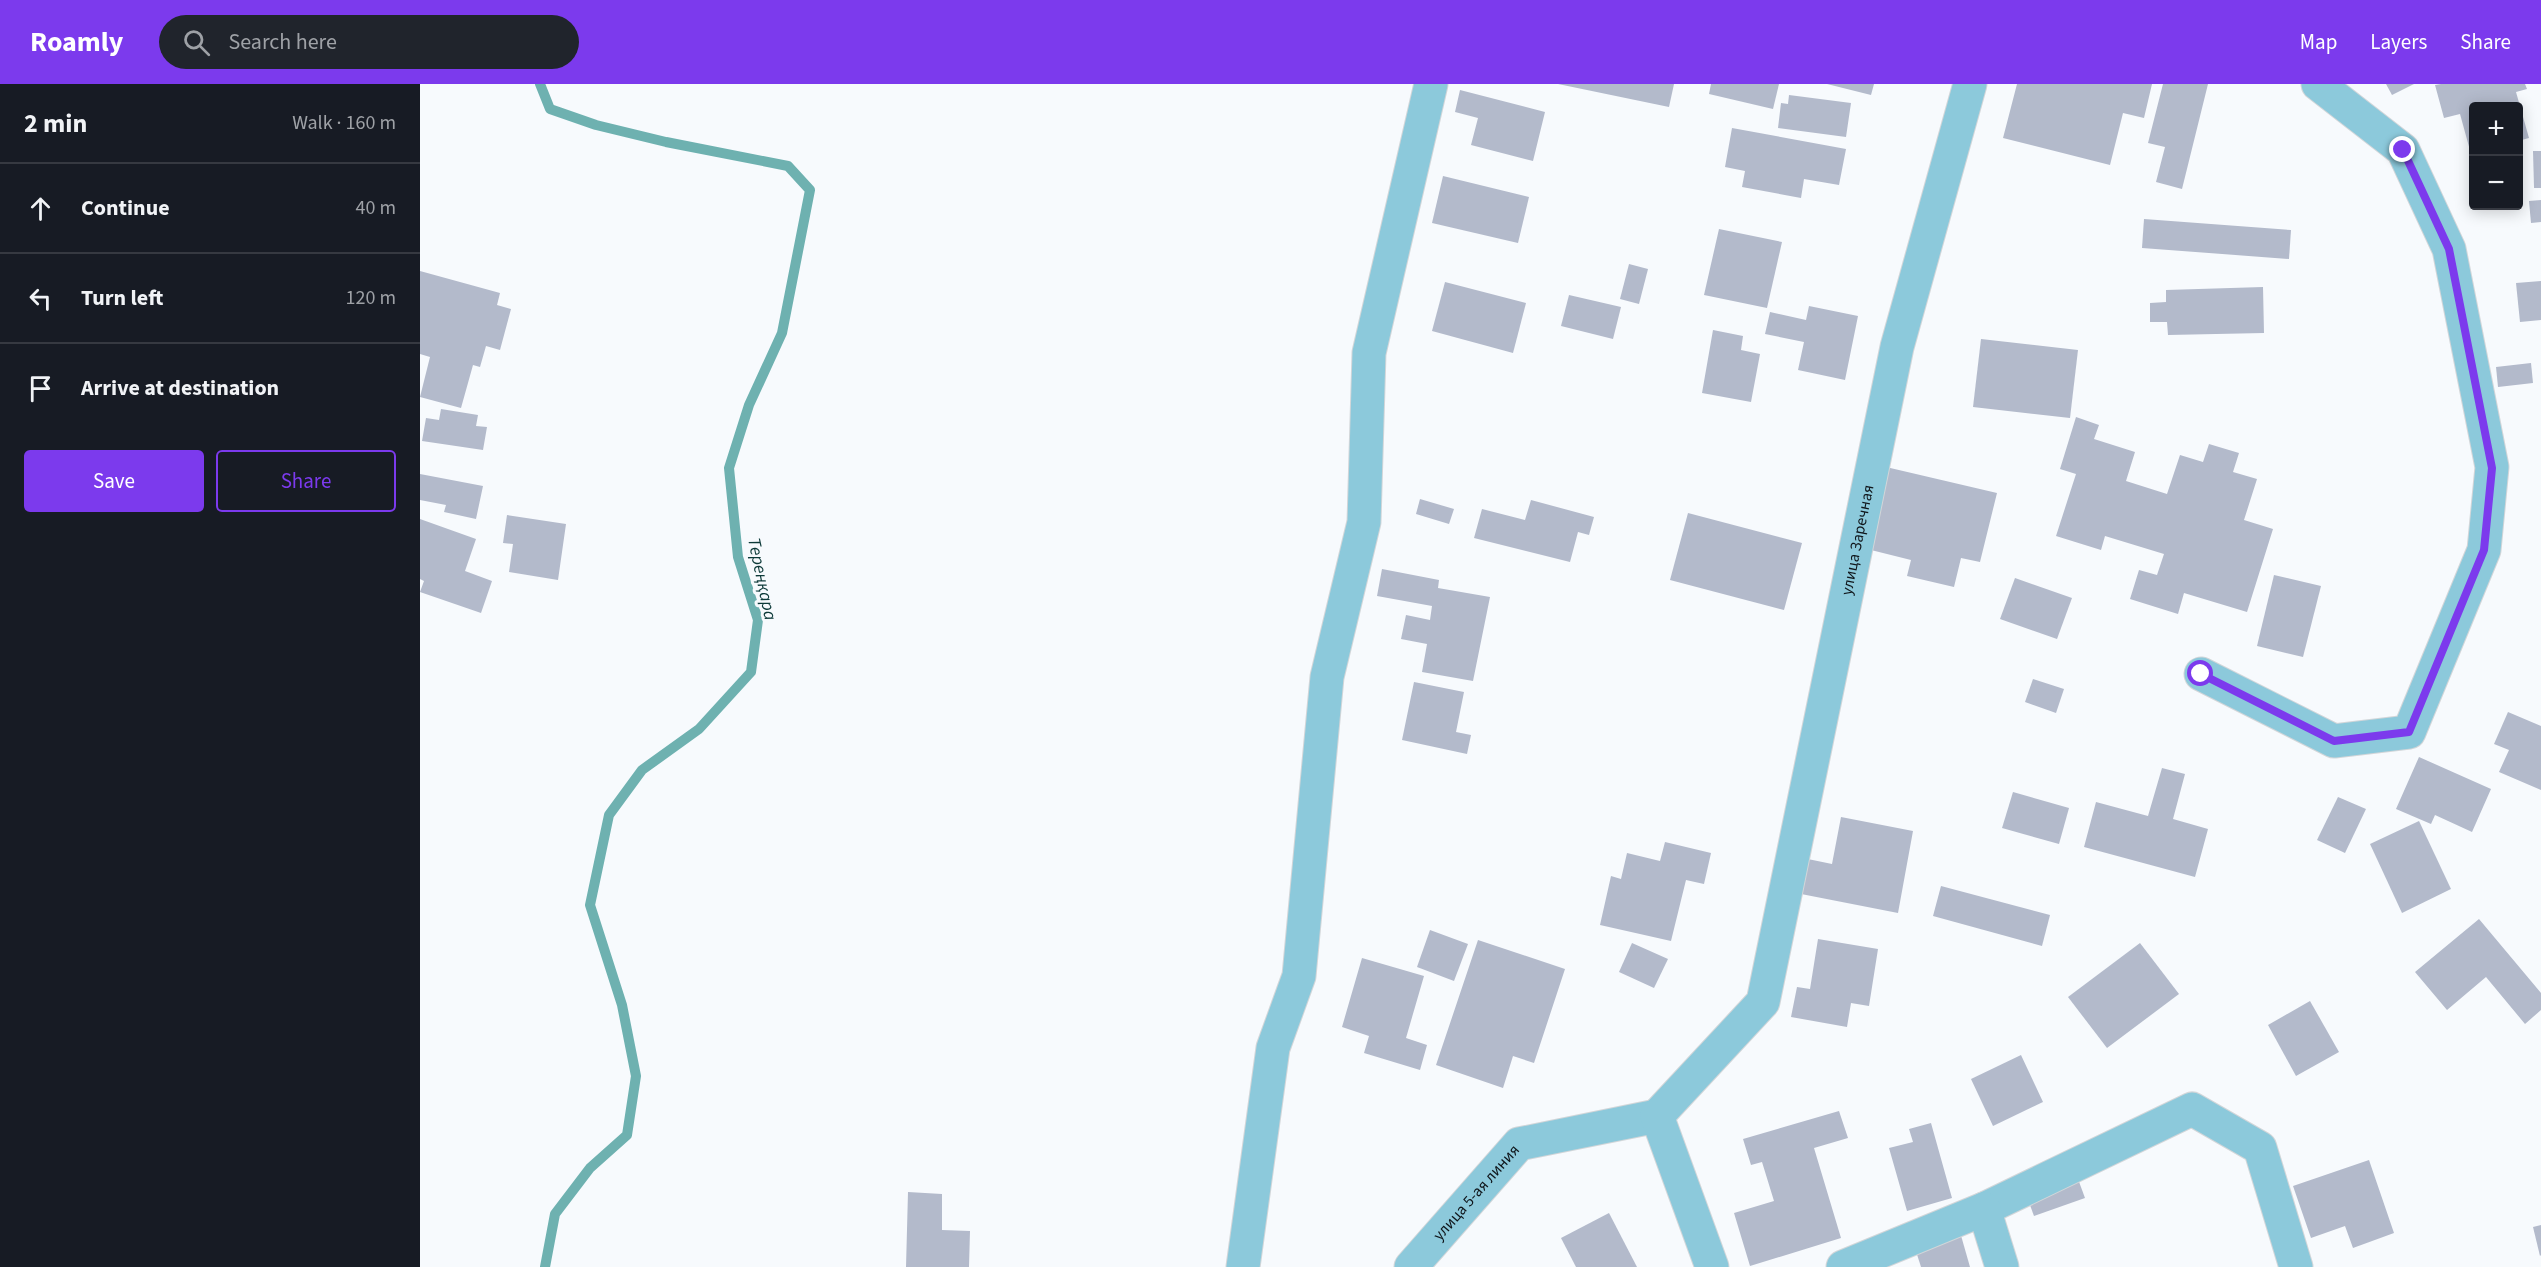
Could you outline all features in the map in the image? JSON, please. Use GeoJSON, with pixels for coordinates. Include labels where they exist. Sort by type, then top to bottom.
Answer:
{"type":"FeatureCollection","features":[{"type":"Feature","properties":{"kind":"street"},"geometry":{"type":"LineString","coordinates":[[1243,1267],[1273,1048],[1299,976],[1327,677],[1364,522],[1369,353],[1431,84]]}},
{"type":"Feature","properties":{"kind":"street","name":"улица Заречная"},"geometry":{"type":"LineString","coordinates":[[1657,1116],[1762,1002],[1897,347],[1970,84]]}},
{"type":"Feature","properties":{"kind":"street"},"geometry":{"type":"LineString","coordinates":[[2201,674],[2334,741],[2409,732],[2484,550],[2492,468],[2449,249],[2403,150],[2318,84]]}},
{"type":"Feature","properties":{"kind":"street"},"geometry":{"type":"LineString","coordinates":[[1844,1267],[1984,1209],[2192,1109],[2260,1148],[2296,1267]]}},
{"type":"Feature","properties":{"kind":"street"},"geometry":{"type":"LineString","coordinates":[[1657,1116],[1712,1267]]}},
{"type":"Feature","properties":{"kind":"street","name":"улица 5-ая линия"},"geometry":{"type":"LineString","coordinates":[[1411,1267],[1519,1144],[1657,1116]]}},
{"type":"Feature","properties":{"kind":"street"},"geometry":{"type":"LineString","coordinates":[[1984,1209],[2001,1267]]}},
{"type":"Feature","properties":{"kind":"building"},"geometry":{"type":"Polygon","coordinates":[[[1558,84],[1674,84],[1669,107],[1558,84]]]}},
{"type":"Feature","properties":{"kind":"building"},"geometry":{"type":"Polygon","coordinates":[[[1711,84],[1779,84],[1773,109],[1709,94],[1711,84]]]}},
{"type":"Feature","properties":{"kind":"building"},"geometry":{"type":"Polygon","coordinates":[[[1827,84],[1874,84],[1871,95],[1827,84]]]}},
{"type":"Feature","properties":{"kind":"building"},"geometry":{"type":"Polygon","coordinates":[[[2017,84],[2152,84],[2144,118],[2123,113],[2110,165],[2003,138],[2017,84]]]}},
{"type":"Feature","properties":{"kind":"building"},"geometry":{"type":"Polygon","coordinates":[[[2163,84],[2208,84],[2182,189],[2156,182],[2165,147],[2148,143],[2163,84]]]}},
{"type":"Feature","properties":{"kind":"building"},"geometry":{"type":"Polygon","coordinates":[[[2386,84],[2414,84],[2392,95],[2386,84]]]}},
{"type":"Feature","properties":{"kind":"building"},"geometry":{"type":"Polygon","coordinates":[[[2525,84],[2527,89],[2516,92],[2519,102],[2469,102],[2469,147],[2460,114],[2444,118],[2435,85],[2525,84]]]}},
{"type":"Feature","properties":{"kind":"building"},"geometry":{"type":"Polygon","coordinates":[[[1460,90],[1545,112],[1533,161],[1471,145],[1478,118],[1455,112],[1460,90]]]}},
{"type":"Feature","properties":{"kind":"building"},"geometry":{"type":"Polygon","coordinates":[[[1789,95],[1851,103],[1846,137],[1778,128],[1781,103],[1788,104],[1789,95]]]}},
{"type":"Feature","properties":{"kind":"building"},"geometry":{"type":"Polygon","coordinates":[[[2523,117],[2529,138],[2523,140],[2523,117]]]}},
{"type":"Feature","properties":{"kind":"building"},"geometry":{"type":"Polygon","coordinates":[[[1732,128],[1846,149],[1839,185],[1804,179],[1801,198],[1742,187],[1745,171],[1725,167],[1732,128]]]}},
{"type":"Feature","properties":{"kind":"building"},"geometry":{"type":"Polygon","coordinates":[[[2533,151],[2541,151],[2541,188],[2534,188],[2533,151]]]}},
{"type":"Feature","properties":{"kind":"building"},"geometry":{"type":"Polygon","coordinates":[[[1443,176],[1529,197],[1518,243],[1432,223],[1443,176]]]}},
{"type":"Feature","properties":{"kind":"building"},"geometry":{"type":"Polygon","coordinates":[[[2541,200],[2541,222],[2531,223],[2529,201],[2541,200]]]}},
{"type":"Feature","properties":{"kind":"building"},"geometry":{"type":"Polygon","coordinates":[[[2144,219],[2291,230],[2289,259],[2142,248],[2144,219]]]}},
{"type":"Feature","properties":{"kind":"building"},"geometry":{"type":"Polygon","coordinates":[[[1719,229],[1782,242],[1767,308],[1704,295],[1719,229]]]}},
{"type":"Feature","properties":{"kind":"building"},"geometry":{"type":"Polygon","coordinates":[[[1629,264],[1648,269],[1639,304],[1620,299],[1629,264]]]}},
{"type":"Feature","properties":{"kind":"building"},"geometry":{"type":"Polygon","coordinates":[[[420,271],[500,293],[497,305],[511,309],[500,350],[486,346],[480,367],[473,365],[461,408],[420,397],[430,357],[420,354],[420,271]]]}},
{"type":"Feature","properties":{"kind":"building"},"geometry":{"type":"Polygon","coordinates":[[[2541,281],[2541,320],[2520,322],[2516,283],[2541,281]]]}},
{"type":"Feature","properties":{"kind":"building"},"geometry":{"type":"Polygon","coordinates":[[[1445,282],[1526,303],[1513,353],[1432,331],[1445,282]]]}},
{"type":"Feature","properties":{"kind":"building"},"geometry":{"type":"Polygon","coordinates":[[[2263,287],[2264,333],[2168,335],[2167,322],[2150,322],[2150,303],[2166,302],[2166,290],[2263,287]]]}},
{"type":"Feature","properties":{"kind":"building"},"geometry":{"type":"Polygon","coordinates":[[[1569,295],[1621,307],[1613,339],[1561,326],[1569,295]]]}},
{"type":"Feature","properties":{"kind":"building"},"geometry":{"type":"Polygon","coordinates":[[[1809,306],[1858,316],[1845,380],[1798,370],[1804,342],[1765,334],[1770,312],[1806,320],[1809,306]]]}},
{"type":"Feature","properties":{"kind":"building"},"geometry":{"type":"Polygon","coordinates":[[[1713,330],[1743,336],[1741,350],[1760,354],[1751,402],[1702,393],[1713,330]]]}},
{"type":"Feature","properties":{"kind":"building"},"geometry":{"type":"Polygon","coordinates":[[[1981,339],[2078,350],[2070,418],[1973,407],[1981,339]]]}},
{"type":"Feature","properties":{"kind":"building"},"geometry":{"type":"Polygon","coordinates":[[[2531,363],[2533,383],[2498,387],[2496,367],[2531,363]]]}},
{"type":"Feature","properties":{"kind":"building"},"geometry":{"type":"Polygon","coordinates":[[[441,409],[478,415],[476,426],[487,427],[483,450],[422,441],[426,418],[439,420],[441,409]]]}},
{"type":"Feature","properties":{"kind":"building"},"geometry":{"type":"Polygon","coordinates":[[[2076,417],[2099,425],[2094,439],[2135,452],[2126,481],[2167,494],[2180,455],[2203,462],[2209,444],[2239,453],[2233,472],[2257,479],[2244,520],[2273,529],[2247,612],[2184,593],[2178,614],[2130,599],[2139,570],[2157,575],[2164,554],[2105,536],[2101,550],[2056,536],[2076,474],[2060,469],[2076,417]]]}},
{"type":"Feature","properties":{"kind":"building"},"geometry":{"type":"Polygon","coordinates":[[[1886,467],[1997,493],[1980,562],[1961,558],[1954,587],[1907,576],[1911,560],[1867,549],[1886,467]]]}},
{"type":"Feature","properties":{"kind":"building"},"geometry":{"type":"Polygon","coordinates":[[[420,474],[483,486],[476,519],[444,512],[446,505],[420,500],[420,474]]]}},
{"type":"Feature","properties":{"kind":"building"},"geometry":{"type":"Polygon","coordinates":[[[1420,499],[1454,509],[1449,524],[1416,514],[1420,499]]]}},
{"type":"Feature","properties":{"kind":"building"},"geometry":{"type":"Polygon","coordinates":[[[1531,500],[1594,517],[1589,535],[1578,532],[1570,562],[1474,538],[1482,509],[1525,520],[1531,500]]]}},
{"type":"Feature","properties":{"kind":"building"},"geometry":{"type":"Polygon","coordinates":[[[1688,513],[1802,543],[1784,610],[1670,580],[1688,513]]]}},
{"type":"Feature","properties":{"kind":"building"},"geometry":{"type":"Polygon","coordinates":[[[507,515],[566,524],[558,580],[509,572],[513,544],[503,543],[507,515]]]}},
{"type":"Feature","properties":{"kind":"building"},"geometry":{"type":"Polygon","coordinates":[[[420,519],[476,539],[465,571],[492,581],[481,613],[420,592],[424,581],[420,579],[420,519]]]}},
{"type":"Feature","properties":{"kind":"building"},"geometry":{"type":"Polygon","coordinates":[[[1382,569],[1439,580],[1438,588],[1490,597],[1473,681],[1422,672],[1427,644],[1401,639],[1406,615],[1430,620],[1432,606],[1377,596],[1382,569]]]}},
{"type":"Feature","properties":{"kind":"building"},"geometry":{"type":"Polygon","coordinates":[[[2274,575],[2321,586],[2303,657],[2257,646],[2274,575]]]}},
{"type":"Feature","properties":{"kind":"building"},"geometry":{"type":"Polygon","coordinates":[[[2015,578],[2072,598],[2057,639],[2000,619],[2015,578]]]}},
{"type":"Feature","properties":{"kind":"building"},"geometry":{"type":"Polygon","coordinates":[[[2033,679],[2064,689],[2056,713],[2025,702],[2033,679]]]}},
{"type":"Feature","properties":{"kind":"building"},"geometry":{"type":"Polygon","coordinates":[[[1414,682],[1464,692],[1456,732],[1471,735],[1467,754],[1402,740],[1414,682]]]}},
{"type":"Feature","properties":{"kind":"building"},"geometry":{"type":"Polygon","coordinates":[[[2508,712],[2541,726],[2541,790],[2499,772],[2509,750],[2494,744],[2508,712]]]}},
{"type":"Feature","properties":{"kind":"building"},"geometry":{"type":"Polygon","coordinates":[[[2419,757],[2491,789],[2472,832],[2435,815],[2431,824],[2396,809],[2419,757]]]}},
{"type":"Feature","properties":{"kind":"building"},"geometry":{"type":"Polygon","coordinates":[[[2162,768],[2185,774],[2173,819],[2208,829],[2195,877],[2084,847],[2096,802],[2148,816],[2162,768]]]}},
{"type":"Feature","properties":{"kind":"building"},"geometry":{"type":"Polygon","coordinates":[[[2013,792],[2069,808],[2059,844],[2002,828],[2013,792]]]}},
{"type":"Feature","properties":{"kind":"building"},"geometry":{"type":"Polygon","coordinates":[[[2338,797],[2366,809],[2345,853],[2317,840],[2338,797]]]}},
{"type":"Feature","properties":{"kind":"building"},"geometry":{"type":"Polygon","coordinates":[[[1841,817],[1913,831],[1898,913],[1796,893],[1803,858],[1832,864],[1841,817]]]}},
{"type":"Feature","properties":{"kind":"building"},"geometry":{"type":"Polygon","coordinates":[[[2419,821],[2451,889],[2402,913],[2370,844],[2419,821]]]}},
{"type":"Feature","properties":{"kind":"building"},"geometry":{"type":"Polygon","coordinates":[[[1665,842],[1711,853],[1704,884],[1686,880],[1671,941],[1600,925],[1611,876],[1621,879],[1627,853],[1660,861],[1665,842]]]}},
{"type":"Feature","properties":{"kind":"building"},"geometry":{"type":"Polygon","coordinates":[[[1941,886],[2050,915],[2042,946],[1933,916],[1941,886]]]}},
{"type":"Feature","properties":{"kind":"building"},"geometry":{"type":"Polygon","coordinates":[[[2479,919],[2541,993],[2541,1010],[2525,1024],[2486,977],[2447,1010],[2415,972],[2479,919]]]}},
{"type":"Feature","properties":{"kind":"building"},"geometry":{"type":"Polygon","coordinates":[[[1430,930],[1468,944],[1454,981],[1417,967],[1430,930]]]}},
{"type":"Feature","properties":{"kind":"building"},"geometry":{"type":"Polygon","coordinates":[[[1818,939],[1878,949],[1869,1006],[1851,1003],[1847,1027],[1791,1017],[1797,987],[1810,989],[1818,939]]]}},
{"type":"Feature","properties":{"kind":"building"},"geometry":{"type":"Polygon","coordinates":[[[1478,940],[1565,969],[1534,1063],[1513,1056],[1503,1088],[1436,1065],[1478,940]]]}},
{"type":"Feature","properties":{"kind":"building"},"geometry":{"type":"Polygon","coordinates":[[[1632,943],[1668,959],[1654,988],[1619,972],[1632,943]]]}},
{"type":"Feature","properties":{"kind":"building"},"geometry":{"type":"Polygon","coordinates":[[[2140,943],[2179,994],[2107,1048],[2068,997],[2140,943]]]}},
{"type":"Feature","properties":{"kind":"building"},"geometry":{"type":"Polygon","coordinates":[[[1362,958],[1424,976],[1406,1038],[1427,1045],[1420,1070],[1364,1053],[1369,1036],[1342,1027],[1362,958]]]}},
{"type":"Feature","properties":{"kind":"building"},"geometry":{"type":"Polygon","coordinates":[[[2310,1001],[2339,1052],[2296,1076],[2268,1025],[2310,1001]]]}},
{"type":"Feature","properties":{"kind":"building"},"geometry":{"type":"Polygon","coordinates":[[[2021,1055],[2043,1102],[1993,1126],[1971,1079],[2021,1055]]]}},
{"type":"Feature","properties":{"kind":"building"},"geometry":{"type":"Polygon","coordinates":[[[1839,1111],[1848,1138],[1814,1148],[1841,1238],[1750,1266],[1734,1213],[1774,1201],[1762,1162],[1751,1165],[1743,1139],[1839,1111]]]}},
{"type":"Feature","properties":{"kind":"building"},"geometry":{"type":"Polygon","coordinates":[[[1931,1123],[1952,1198],[1907,1211],[1889,1148],[1913,1142],[1909,1129],[1931,1123]]]}},
{"type":"Feature","properties":{"kind":"building"},"geometry":{"type":"Polygon","coordinates":[[[2369,1160],[2394,1233],[2353,1248],[2345,1226],[2311,1238],[2293,1186],[2369,1160]]]}},
{"type":"Feature","properties":{"kind":"building"},"geometry":{"type":"Polygon","coordinates":[[[2078,1179],[2085,1198],[2034,1216],[2027,1197],[2078,1179]]]}},
{"type":"Feature","properties":{"kind":"building"},"geometry":{"type":"Polygon","coordinates":[[[908,1192],[942,1194],[942,1230],[970,1231],[969,1267],[906,1267],[908,1192]]]}},
{"type":"Feature","properties":{"kind":"building"},"geometry":{"type":"Polygon","coordinates":[[[1609,1213],[1637,1267],[1576,1267],[1561,1238],[1609,1213]]]}},
{"type":"Feature","properties":{"kind":"building"},"geometry":{"type":"Polygon","coordinates":[[[2541,1225],[2541,1255],[2540,1256],[2533,1227],[2541,1225]]]}},
{"type":"Feature","properties":{"kind":"building"},"geometry":{"type":"Polygon","coordinates":[[[1960,1232],[1970,1267],[1921,1267],[1914,1245],[1960,1232]]]}},
{"type":"Feature","properties":{"kind":"waterway","name":"Тереңқара"},"geometry":{"type":"LineString","coordinates":[[540,84],[550,109],[596,125],[666,142],[788,166],[810,190],[782,333],[749,405],[729,468],[738,557],[758,620],[751,672],[699,729],[642,770],[609,815],[590,905],[622,1005],[636,1076],[627,1135],[590,1168],[555,1214],[545,1267]]}},
{"type":"Feature","properties":{"kind":"route"},"geometry":{"type":"LineString","coordinates":[[2201,674],[2334,741],[2409,732],[2484,550],[2492,468],[2449,249],[2403,150]]}}]}
